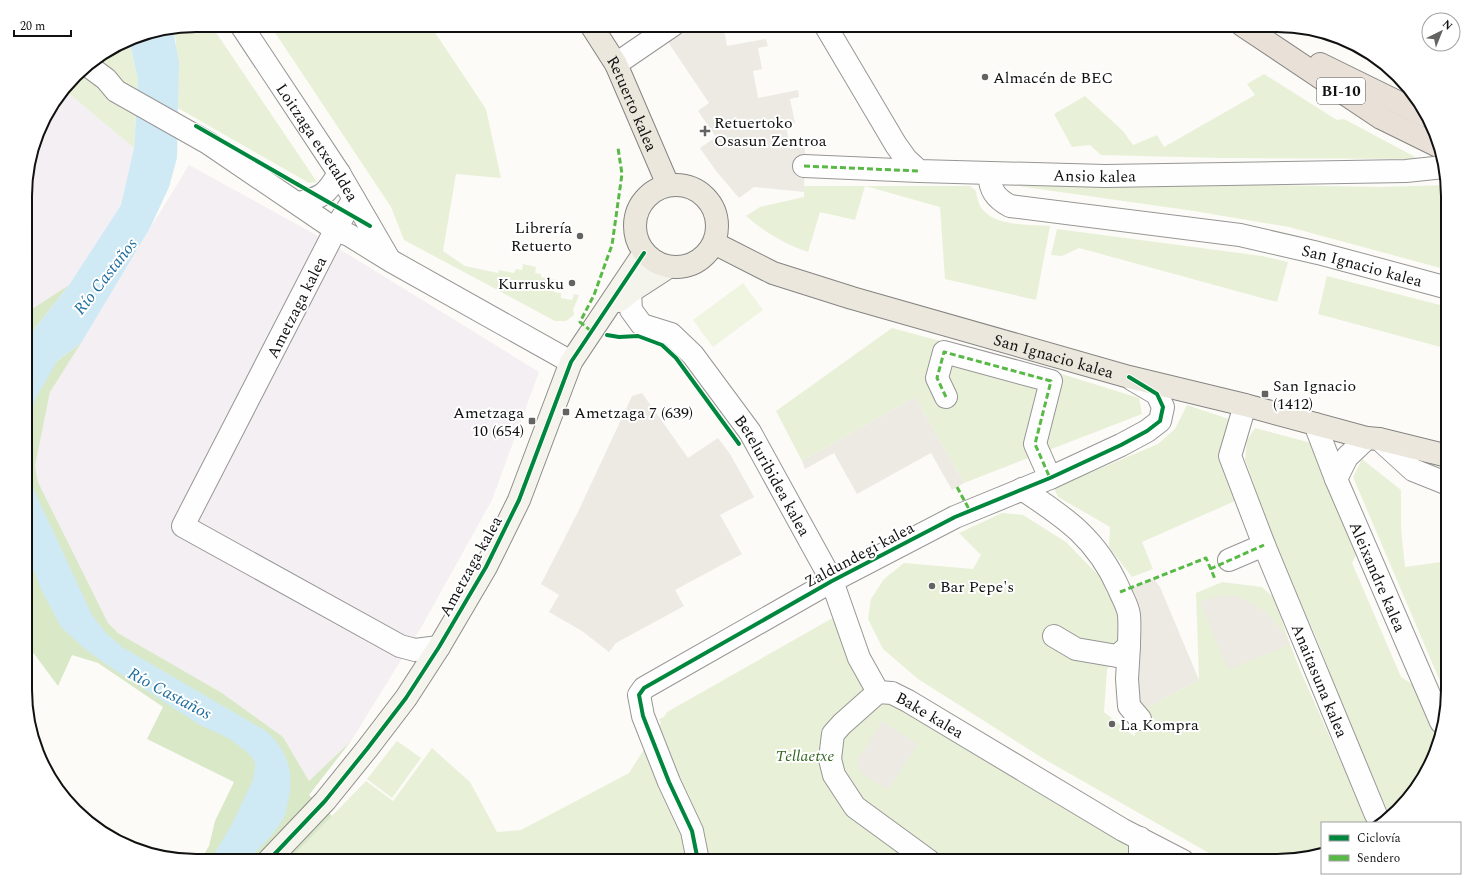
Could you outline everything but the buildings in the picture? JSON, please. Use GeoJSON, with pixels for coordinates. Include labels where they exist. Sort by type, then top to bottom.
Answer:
{"type":"FeatureCollection","features":[{"type":"Feature","properties":{"kind":"highway","name":"BI-10"},"geometry":{"type":"LineString","coordinates":[[1253,32],[1381,118],[1432,143]]}},
{"type":"Feature","properties":{"kind":"highway"},"geometry":{"type":"LineString","coordinates":[[1256,32],[1418,112]]}},
{"type":"Feature","properties":{"kind":"main road","name":"Retuerto kalea"},"geometry":{"type":"LineString","coordinates":[[595,32],[616,64],[668,185]]}},
{"type":"Feature","properties":{"kind":"main road"},"geometry":{"type":"LineString","coordinates":[[668,185],[683,185],[697,190],[708,200],[716,213],[718,229],[714,244],[704,257],[688,267],[667,268],[655,263],[644,254],[636,239],[634,226],[637,211],[643,200],[654,191],[668,185]]}},
{"type":"Feature","properties":{"kind":"main road","name":"San Ignacio kalea"},"geometry":{"type":"LineString","coordinates":[[714,244],[773,273],[852,298],[1129,377],[1441,454]]}},
{"type":"Feature","properties":{"kind":"street","name":"Loitzaga etxetaldea"},"geometry":{"type":"LineString","coordinates":[[246,32],[339,173],[391,261]]}},
{"type":"Feature","properties":{"kind":"street"},"geometry":{"type":"LineString","coordinates":[[616,64],[663,32]]}},
{"type":"Feature","properties":{"kind":"street"},"geometry":{"type":"LineString","coordinates":[[829,32],[889,133],[906,159],[919,171]]}},
{"type":"Feature","properties":{"kind":"street"},"geometry":{"type":"LineString","coordinates":[[103,62],[111,85]]}},
{"type":"Feature","properties":{"kind":"street"},"geometry":{"type":"LineString","coordinates":[[92,69],[111,85],[208,143],[342,232],[571,362]]}},
{"type":"Feature","properties":{"kind":"street"},"geometry":{"type":"LineString","coordinates":[[860,168],[872,161],[883,149],[889,133]]}},
{"type":"Feature","properties":{"kind":"street","name":"Ansio kalea"},"geometry":{"type":"LineString","coordinates":[[804,166],[1104,176],[1406,171],[1439,168]]}},
{"type":"Feature","properties":{"kind":"street"},"geometry":{"type":"LineString","coordinates":[[298,203],[320,197],[330,189],[339,173]]}},
{"type":"Feature","properties":{"kind":"street","name":"San Ignacio kalea"},"geometry":{"type":"LineString","coordinates":[[989,173],[990,184],[994,194],[1001,201],[1010,206],[1240,235],[1318,253],[1441,286]]}},
{"type":"Feature","properties":{"kind":"street"},"geometry":{"type":"LineString","coordinates":[[342,232],[359,208]]}},
{"type":"Feature","properties":{"kind":"street","name":"Ametzaga kalea"},"geometry":{"type":"LineString","coordinates":[[342,232],[183,526],[400,646],[415,650],[439,647]]}},
{"type":"Feature","properties":{"kind":"street","name":"Ametzaga kalea"},"geometry":{"type":"LineString","coordinates":[[275,854],[325,801],[367,749],[406,698],[439,647],[486,567],[519,500],[571,362],[644,254]]}},
{"type":"Feature","properties":{"kind":"street","name":"Ametzaga kalea"},"geometry":{"type":"LineString","coordinates":[[606,312],[630,292],[667,268]]}},
{"type":"Feature","properties":{"kind":"street","name":"Beteluribidea kalea"},"geometry":{"type":"LineString","coordinates":[[630,292],[631,310],[642,325],[671,334],[693,355],[750,432],[832,581],[859,658],[878,692]]}},
{"type":"Feature","properties":{"kind":"street"},"geometry":{"type":"LineString","coordinates":[[946,397],[937,378],[944,352],[1051,381],[1035,444],[1050,478]]}},
{"type":"Feature","properties":{"kind":"street","name":"Zaldundegi kalea"},"geometry":{"type":"LineString","coordinates":[[697,854],[692,831],[669,782],[643,716],[639,695],[644,688],[832,581],[955,517],[1050,478],[1121,445],[1147,431],[1160,421],[1163,407],[1157,394],[1129,377]]}},
{"type":"Feature","properties":{"kind":"street","name":"Anaitasuna kalea"},"geometry":{"type":"LineString","coordinates":[[1245,405],[1230,456],[1264,545],[1376,815]]}},
{"type":"Feature","properties":{"kind":"street","name":"Aleixandre kalea"},"geometry":{"type":"LineString","coordinates":[[1315,424],[1336,479],[1439,717]]}},
{"type":"Feature","properties":{"kind":"street"},"geometry":{"type":"LineString","coordinates":[[1336,479],[1347,457],[1373,438],[1413,470],[1441,481]]}},
{"type":"Feature","properties":{"kind":"street"},"geometry":{"type":"LineString","coordinates":[[1022,489],[1045,504],[1079,531],[1100,555],[1110,570],[1129,613],[1127,679],[1129,706],[1140,719]]}},
{"type":"Feature","properties":{"kind":"street"},"geometry":{"type":"LineString","coordinates":[[1229,560],[1264,545]]}},
{"type":"Feature","properties":{"kind":"street"},"geometry":{"type":"LineString","coordinates":[[1054,636],[1076,649],[1117,656],[1129,646]]}},
{"type":"Feature","properties":{"kind":"street","name":"Ametzaga kalea"},"geometry":{"type":"LineString","coordinates":[[400,646],[415,665],[418,678]]}},
{"type":"Feature","properties":{"kind":"street","name":"Bake kalea"},"geometry":{"type":"LineString","coordinates":[[919,854],[855,807],[834,775],[830,759],[833,734],[878,692],[892,693],[908,701],[1122,830],[1170,854]]}},
{"type":"Feature","properties":{"kind":"street"},"geometry":{"type":"LineString","coordinates":[[1140,838],[1140,854]]}},
{"type":"Feature","properties":{"kind":"shaded area"},"geometry":{"type":"Polygon","coordinates":[[[663,32],[724,32],[727,46],[766,39],[768,46],[758,48],[762,69],[753,71],[758,98],[798,90],[799,97],[790,99],[795,123],[786,125],[790,149],[805,147],[804,192],[754,187],[739,198],[716,171],[700,148],[716,137],[698,111],[709,103],[663,32]]]}},
{"type":"Feature","properties":{"kind":"shaded area"},"geometry":{"type":"Polygon","coordinates":[[[69,93],[134,148],[121,205],[69,285],[32,309],[33,175],[45,133],[54,114],[69,93]]]}},
{"type":"Feature","properties":{"kind":"shaded area"},"geometry":{"type":"Polygon","coordinates":[[[189,165],[320,237],[539,372],[492,500],[422,626],[351,741],[309,781],[283,737],[222,693],[118,633],[112,628],[108,623],[38,482],[35,466],[50,392],[189,165]]]}},
{"type":"Feature","properties":{"kind":"shaded area"},"geometry":{"type":"Polygon","coordinates":[[[642,393],[688,458],[718,438],[730,454],[754,497],[720,515],[742,554],[675,590],[684,606],[616,643],[609,652],[582,631],[549,612],[559,595],[541,584],[578,512],[632,396],[642,393]]]}},
{"type":"Feature","properties":{"kind":"shaded area"},"geometry":{"type":"Polygon","coordinates":[[[915,397],[964,483],[952,490],[931,453],[857,494],[834,453],[805,469],[802,461],[915,397]]]}},
{"type":"Feature","properties":{"kind":"shaded area"},"geometry":{"type":"Polygon","coordinates":[[[1154,579],[1160,587],[1199,680],[1148,707],[1140,719],[1120,592],[1154,579]]]}},
{"type":"Feature","properties":{"kind":"shaded area"},"geometry":{"type":"Polygon","coordinates":[[[1226,595],[1237,596],[1267,613],[1276,623],[1290,644],[1228,670],[1200,602],[1226,595]]]}},
{"type":"Feature","properties":{"kind":"shaded area"},"geometry":{"type":"Polygon","coordinates":[[[882,721],[918,744],[888,790],[862,774],[857,765],[858,759],[882,721]]]}},
{"type":"Feature","properties":{"kind":"green space"},"geometry":{"type":"Polygon","coordinates":[[[216,32],[317,182],[309,183],[178,108],[176,41],[174,33],[216,32]]]}},
{"type":"Feature","properties":{"kind":"green space"},"geometry":{"type":"Polygon","coordinates":[[[275,32],[435,32],[486,109],[501,178],[456,174],[443,251],[465,266],[498,273],[499,270],[514,273],[516,269],[522,270],[523,264],[536,267],[535,273],[541,274],[541,277],[556,280],[554,292],[561,293],[561,298],[572,300],[574,294],[579,295],[573,310],[574,315],[566,321],[555,321],[404,240],[391,207],[275,32]]]}},
{"type":"Feature","properties":{"kind":"green space"},"geometry":{"type":"Polygon","coordinates":[[[131,46],[138,80],[134,148],[69,93],[80,80],[96,66],[114,54],[131,46]]]}},
{"type":"Feature","properties":{"kind":"green space"},"geometry":{"type":"Polygon","coordinates":[[[1264,74],[1337,120],[1344,119],[1419,159],[1221,158],[1101,155],[1090,145],[1072,147],[1054,114],[1085,96],[1123,131],[1133,145],[1157,135],[1164,147],[1255,95],[1247,84],[1264,74]]]}},
{"type":"Feature","properties":{"kind":"green space"},"geometry":{"type":"Polygon","coordinates":[[[1211,184],[1380,187],[1441,185],[1441,268],[1289,227],[1194,211],[1010,185],[1211,184]]]}},
{"type":"Feature","properties":{"kind":"green space"},"geometry":{"type":"Polygon","coordinates":[[[804,186],[865,186],[855,220],[820,212],[808,252],[775,237],[746,216],[760,207],[804,197],[804,186]]]}},
{"type":"Feature","properties":{"kind":"green space"},"geometry":{"type":"Polygon","coordinates":[[[865,186],[970,186],[976,191],[978,200],[984,211],[997,220],[1015,224],[1050,226],[1036,300],[945,279],[940,207],[865,186]]]}},
{"type":"Feature","properties":{"kind":"green space"},"geometry":{"type":"Polygon","coordinates":[[[1057,229],[1262,256],[1288,262],[1277,302],[1079,248],[1062,256],[1051,255],[1057,229]]]}},
{"type":"Feature","properties":{"kind":"green space"},"geometry":{"type":"Polygon","coordinates":[[[1327,276],[1441,305],[1441,347],[1318,314],[1327,276]]]}},
{"type":"Feature","properties":{"kind":"green space"},"geometry":{"type":"Polygon","coordinates":[[[743,283],[763,310],[713,347],[693,320],[743,283]]]}},
{"type":"Feature","properties":{"kind":"green space"},"geometry":{"type":"Polygon","coordinates":[[[69,285],[32,333],[32,309],[69,285]]]}},
{"type":"Feature","properties":{"kind":"green space"},"geometry":{"type":"Polygon","coordinates":[[[892,328],[1062,374],[1139,398],[1142,414],[964,483],[915,397],[802,461],[776,411],[892,328]]]}},
{"type":"Feature","properties":{"kind":"green space"},"geometry":{"type":"Polygon","coordinates":[[[81,343],[50,392],[35,466],[38,482],[108,623],[118,633],[222,693],[283,737],[309,781],[351,741],[309,795],[332,816],[295,854],[204,854],[209,846],[215,821],[234,782],[147,739],[163,707],[98,663],[72,655],[58,686],[32,652],[32,392],[57,361],[81,343]]]}},
{"type":"Feature","properties":{"kind":"green space"},"geometry":{"type":"Polygon","coordinates":[[[1187,405],[1229,419],[1226,455],[1247,530],[1235,501],[1142,542],[1153,569],[1132,577],[1109,547],[1110,527],[1058,497],[1054,488],[1158,444],[1175,429],[1187,405]]]}},
{"type":"Feature","properties":{"kind":"green space"},"geometry":{"type":"Polygon","coordinates":[[[1255,428],[1315,444],[1359,549],[1352,563],[1401,677],[1417,687],[1435,731],[1428,753],[1419,772],[1407,790],[1388,811],[1351,726],[1315,635],[1275,545],[1245,459],[1247,440],[1255,428]]]}},
{"type":"Feature","properties":{"kind":"green space"},"geometry":{"type":"Polygon","coordinates":[[[1362,459],[1401,490],[1401,528],[1405,567],[1441,562],[1441,684],[1353,477],[1362,459]]]}},
{"type":"Feature","properties":{"kind":"green space"},"geometry":{"type":"Polygon","coordinates":[[[1002,513],[1023,515],[1066,542],[1102,579],[1118,609],[1124,634],[1107,670],[1104,712],[1134,736],[1148,707],[1199,680],[1196,593],[1222,582],[1262,587],[1274,598],[1300,670],[1368,822],[1321,822],[1321,847],[1309,851],[1287,854],[1211,854],[1044,759],[918,679],[883,649],[868,619],[871,599],[884,579],[904,563],[973,569],[981,555],[959,533],[1002,513]]]}},
{"type":"Feature","properties":{"kind":"green space","name":"Tellaetxe"},"geometry":{"type":"Polygon","coordinates":[[[838,615],[892,693],[1160,854],[295,854],[366,781],[393,801],[432,748],[470,782],[497,832],[521,830],[629,773],[661,723],[659,719],[664,717],[667,712],[838,615]]]}},
{"type":"Feature","properties":{"kind":"green space"},"geometry":{"type":"Polygon","coordinates":[[[397,741],[421,758],[392,798],[367,779],[397,741]]]}},
{"type":"Feature","properties":{"kind":"water","name":"Río Castaños"},"geometry":{"type":"Polygon","coordinates":[[[174,33],[179,62],[177,158],[169,187],[150,228],[81,343],[57,361],[34,402],[32,414],[32,333],[69,285],[121,205],[134,148],[138,80],[131,46],[174,33]]]}},
{"type":"Feature","properties":{"kind":"water","name":"Río Castaños"},"geometry":{"type":"Polygon","coordinates":[[[32,486],[92,615],[106,633],[122,647],[266,731],[284,754],[290,771],[290,790],[285,815],[271,836],[253,854],[214,854],[232,824],[253,780],[255,766],[254,760],[247,752],[230,739],[200,725],[113,669],[85,649],[61,627],[41,589],[32,566],[32,486]]]}},
{"type":"Feature","properties":{"kind":"marked path"},"geometry":{"type":"LineString","coordinates":[[591,331],[580,322],[594,295],[612,245],[622,174],[618,148]]}},
{"type":"Feature","properties":{"kind":"marked path"},"geometry":{"type":"LineString","coordinates":[[804,166],[919,171]]}},
{"type":"Feature","properties":{"kind":"marked path"},"geometry":{"type":"LineString","coordinates":[[946,397],[937,378],[944,352],[1051,381],[1035,444],[1050,478]]}},
{"type":"Feature","properties":{"kind":"marked path"},"geometry":{"type":"LineString","coordinates":[[957,487],[970,511]]}},
{"type":"Feature","properties":{"kind":"marked path"},"geometry":{"type":"LineString","coordinates":[[1210,569],[1264,545]]}},
{"type":"Feature","properties":{"kind":"marked path"},"geometry":{"type":"LineString","coordinates":[[1120,592],[1206,558],[1215,579]]}},
{"type":"Feature","properties":{"kind":"cycle path"},"geometry":{"type":"LineString","coordinates":[[196,126],[370,226]]}},
{"type":"Feature","properties":{"kind":"cycle path"},"geometry":{"type":"LineString","coordinates":[[275,854],[325,801],[367,749],[406,698],[439,647],[486,567],[519,500],[571,362],[644,253]]}},
{"type":"Feature","properties":{"kind":"cycle path"},"geometry":{"type":"LineString","coordinates":[[607,335],[619,337],[638,336],[662,345],[676,358],[739,444]]}},
{"type":"Feature","properties":{"kind":"cycle path"},"geometry":{"type":"LineString","coordinates":[[697,854],[692,831],[669,782],[643,716],[639,695],[644,688],[832,581],[955,517],[1050,478],[1121,445],[1147,431],[1160,421],[1163,407],[1157,394],[1129,377]]}},
{"type":"Feature","properties":{"kind":"place","name":"Almacén de BEC"},"geometry":{"type":"Point","coordinates":[985,77]}},
{"type":"Feature","properties":{"kind":"place","name":"Retuertoko Osasun Zentroa"},"geometry":{"type":"Point","coordinates":[705,131]}},
{"type":"Feature","properties":{"kind":"place","name":"Librería Retuerto"},"geometry":{"type":"Point","coordinates":[580,236]}},
{"type":"Feature","properties":{"kind":"place","name":"Kurrusku"},"geometry":{"type":"Point","coordinates":[572,283]}},
{"type":"Feature","properties":{"kind":"place","name":"San Ignacio (1412)"},"geometry":{"type":"Point","coordinates":[1265,394]}},
{"type":"Feature","properties":{"kind":"place","name":"Ametzaga 7 (639)"},"geometry":{"type":"Point","coordinates":[566,412]}},
{"type":"Feature","properties":{"kind":"place","name":"Ametzaga 10 (654)"},"geometry":{"type":"Point","coordinates":[532,421]}},
{"type":"Feature","properties":{"kind":"place","name":"Bar Pepe's"},"geometry":{"type":"Point","coordinates":[932,586]}},
{"type":"Feature","properties":{"kind":"place","name":"La Kompra"},"geometry":{"type":"Point","coordinates":[1112,724]}}]}
